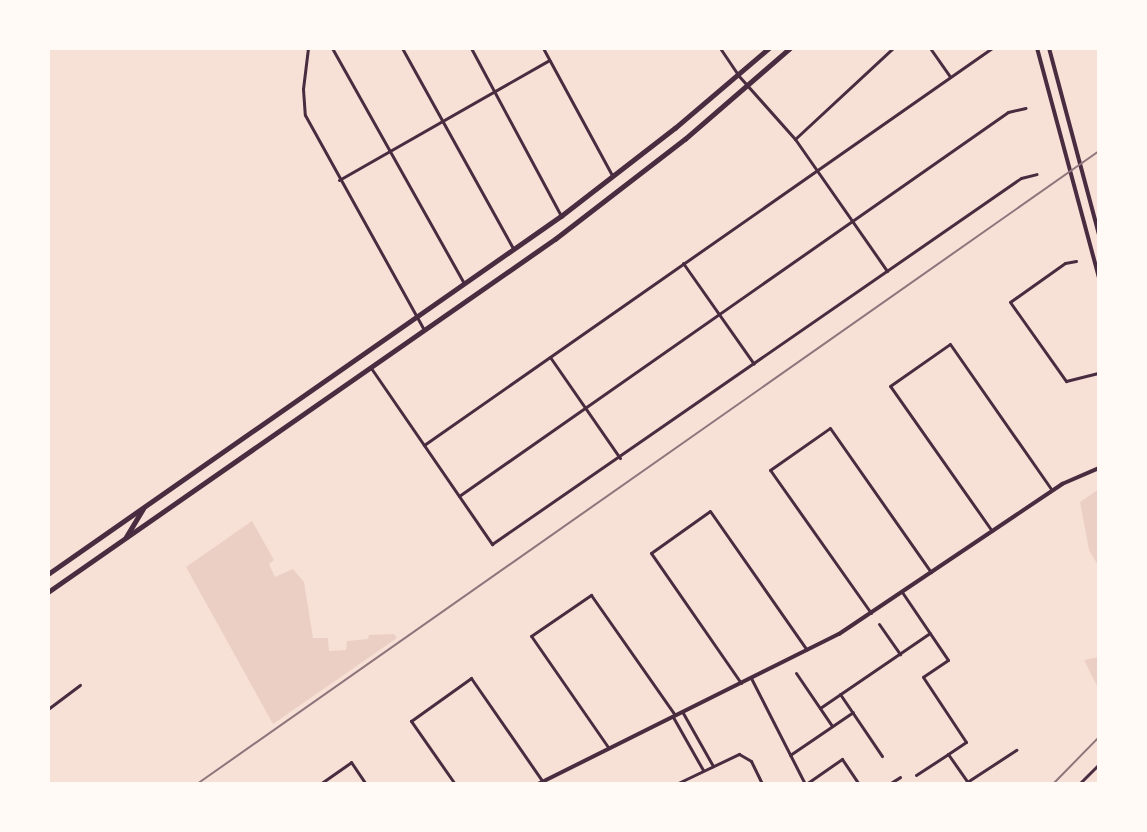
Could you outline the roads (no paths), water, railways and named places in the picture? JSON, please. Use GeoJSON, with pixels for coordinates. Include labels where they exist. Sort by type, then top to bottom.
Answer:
{"type":"FeatureCollection","features":[{"type":"Feature","properties":{"kind":"main road"},"geometry":{"type":"LineString","coordinates":[[48,574],[561,216],[613,177],[769,48]]}},
{"type":"Feature","properties":{"kind":"main road"},"geometry":{"type":"LineString","coordinates":[[48,592],[371,368],[586,215],[748,86],[790,48]]}},
{"type":"Feature","properties":{"kind":"main road"},"geometry":{"type":"LineString","coordinates":[[318,387],[326,399]]}},
{"type":"Feature","properties":{"kind":"main road"},"geometry":{"type":"LineString","coordinates":[[126,537],[127,529],[147,504]]}},
{"type":"Feature","properties":{"kind":"street"},"geometry":{"type":"LineString","coordinates":[[308,48],[303,105],[339,180],[424,330]]}},
{"type":"Feature","properties":{"kind":"street"},"geometry":{"type":"LineString","coordinates":[[332,48],[465,284]]}},
{"type":"Feature","properties":{"kind":"street"},"geometry":{"type":"LineString","coordinates":[[402,48],[514,250]]}},
{"type":"Feature","properties":{"kind":"street"},"geometry":{"type":"LineString","coordinates":[[471,48],[561,216]]}},
{"type":"Feature","properties":{"kind":"street"},"geometry":{"type":"LineString","coordinates":[[543,48],[613,177]]}},
{"type":"Feature","properties":{"kind":"street"},"geometry":{"type":"LineString","coordinates":[[720,48],[738,75],[795,139],[887,271]]}},
{"type":"Feature","properties":{"kind":"street"},"geometry":{"type":"LineString","coordinates":[[795,139],[894,48]]}},
{"type":"Feature","properties":{"kind":"street"},"geometry":{"type":"LineString","coordinates":[[930,48],[950,77]]}},
{"type":"Feature","properties":{"kind":"street"},"geometry":{"type":"LineString","coordinates":[[424,445],[992,48]]}},
{"type":"Feature","properties":{"kind":"street"},"geometry":{"type":"LineString","coordinates":[[1037,48],[1099,278]]}},
{"type":"Feature","properties":{"kind":"street"},"geometry":{"type":"LineString","coordinates":[[1049,48],[1099,235]]}},
{"type":"Feature","properties":{"kind":"street"},"geometry":{"type":"LineString","coordinates":[[339,180],[440,120],[549,60]]}},
{"type":"Feature","properties":{"kind":"street"},"geometry":{"type":"LineString","coordinates":[[459,496],[1008,112],[1026,108]]}},
{"type":"Feature","properties":{"kind":"street"},"geometry":{"type":"LineString","coordinates":[[371,368],[492,544],[620,458],[1021,178],[1037,174]]}},
{"type":"Feature","properties":{"kind":"street"},"geometry":{"type":"LineString","coordinates":[[1076,261],[1065,263],[1010,302],[1066,381],[1099,373]]}},
{"type":"Feature","properties":{"kind":"street"},"geometry":{"type":"LineString","coordinates":[[684,264],[754,364]]}},
{"type":"Feature","properties":{"kind":"street"},"geometry":{"type":"LineString","coordinates":[[992,531],[890,386],[950,344],[1052,490]]}},
{"type":"Feature","properties":{"kind":"street"},"geometry":{"type":"LineString","coordinates":[[550,357],[620,458]]}},
{"type":"Feature","properties":{"kind":"street"},"geometry":{"type":"LineString","coordinates":[[871,613],[770,470],[830,428],[931,572]]}},
{"type":"Feature","properties":{"kind":"street"},"geometry":{"type":"LineString","coordinates":[[538,784],[608,747],[807,650],[871,613],[1052,490],[1099,468]]}},
{"type":"Feature","properties":{"kind":"street"},"geometry":{"type":"LineString","coordinates":[[741,683],[651,553],[710,512],[807,650]]}},
{"type":"Feature","properties":{"kind":"street"},"geometry":{"type":"LineString","coordinates":[[902,592],[948,660],[923,677],[966,742],[916,776]]}},
{"type":"Feature","properties":{"kind":"street"},"geometry":{"type":"LineString","coordinates":[[608,747],[531,636],[591,595],[674,716],[703,771]]}},
{"type":"Feature","properties":{"kind":"street"},"geometry":{"type":"LineString","coordinates":[[879,624],[900,654]]}},
{"type":"Feature","properties":{"kind":"street"},"geometry":{"type":"LineString","coordinates":[[820,708],[930,633]]}},
{"type":"Feature","properties":{"kind":"street"},"geometry":{"type":"LineString","coordinates":[[796,673],[832,726]]}},
{"type":"Feature","properties":{"kind":"street"},"geometry":{"type":"LineString","coordinates":[[455,784],[411,721],[471,678],[543,782]]}},
{"type":"Feature","properties":{"kind":"street"},"geometry":{"type":"LineString","coordinates":[[751,678],[805,784],[842,759],[859,784]]}},
{"type":"Feature","properties":{"kind":"street"},"geometry":{"type":"LineString","coordinates":[[48,709],[80,686]]}},
{"type":"Feature","properties":{"kind":"street"},"geometry":{"type":"LineString","coordinates":[[840,694],[882,756]]}},
{"type":"Feature","properties":{"kind":"street"},"geometry":{"type":"LineString","coordinates":[[682,712],[713,766]]}},
{"type":"Feature","properties":{"kind":"street"},"geometry":{"type":"LineString","coordinates":[[790,755],[853,712]]}},
{"type":"Feature","properties":{"kind":"street"},"geometry":{"type":"LineString","coordinates":[[948,754],[968,783],[1016,750]]}},
{"type":"Feature","properties":{"kind":"street"},"geometry":{"type":"LineString","coordinates":[[676,784],[734,755],[744,755],[762,784]]}},
{"type":"Feature","properties":{"kind":"street"},"geometry":{"type":"LineString","coordinates":[[320,784],[351,762],[366,784]]}},
{"type":"Feature","properties":{"kind":"street"},"geometry":{"type":"LineString","coordinates":[[1079,784],[1099,764]]}},
{"type":"Feature","properties":{"kind":"street"},"geometry":{"type":"LineString","coordinates":[[890,784],[900,777]]}},
{"type":"Feature","properties":{"kind":"railway"},"geometry":{"type":"LineString","coordinates":[[197,784],[1099,151]]}},
{"type":"Feature","properties":{"kind":"railway"},"geometry":{"type":"LineString","coordinates":[[1053,784],[1099,737]]}}]}
